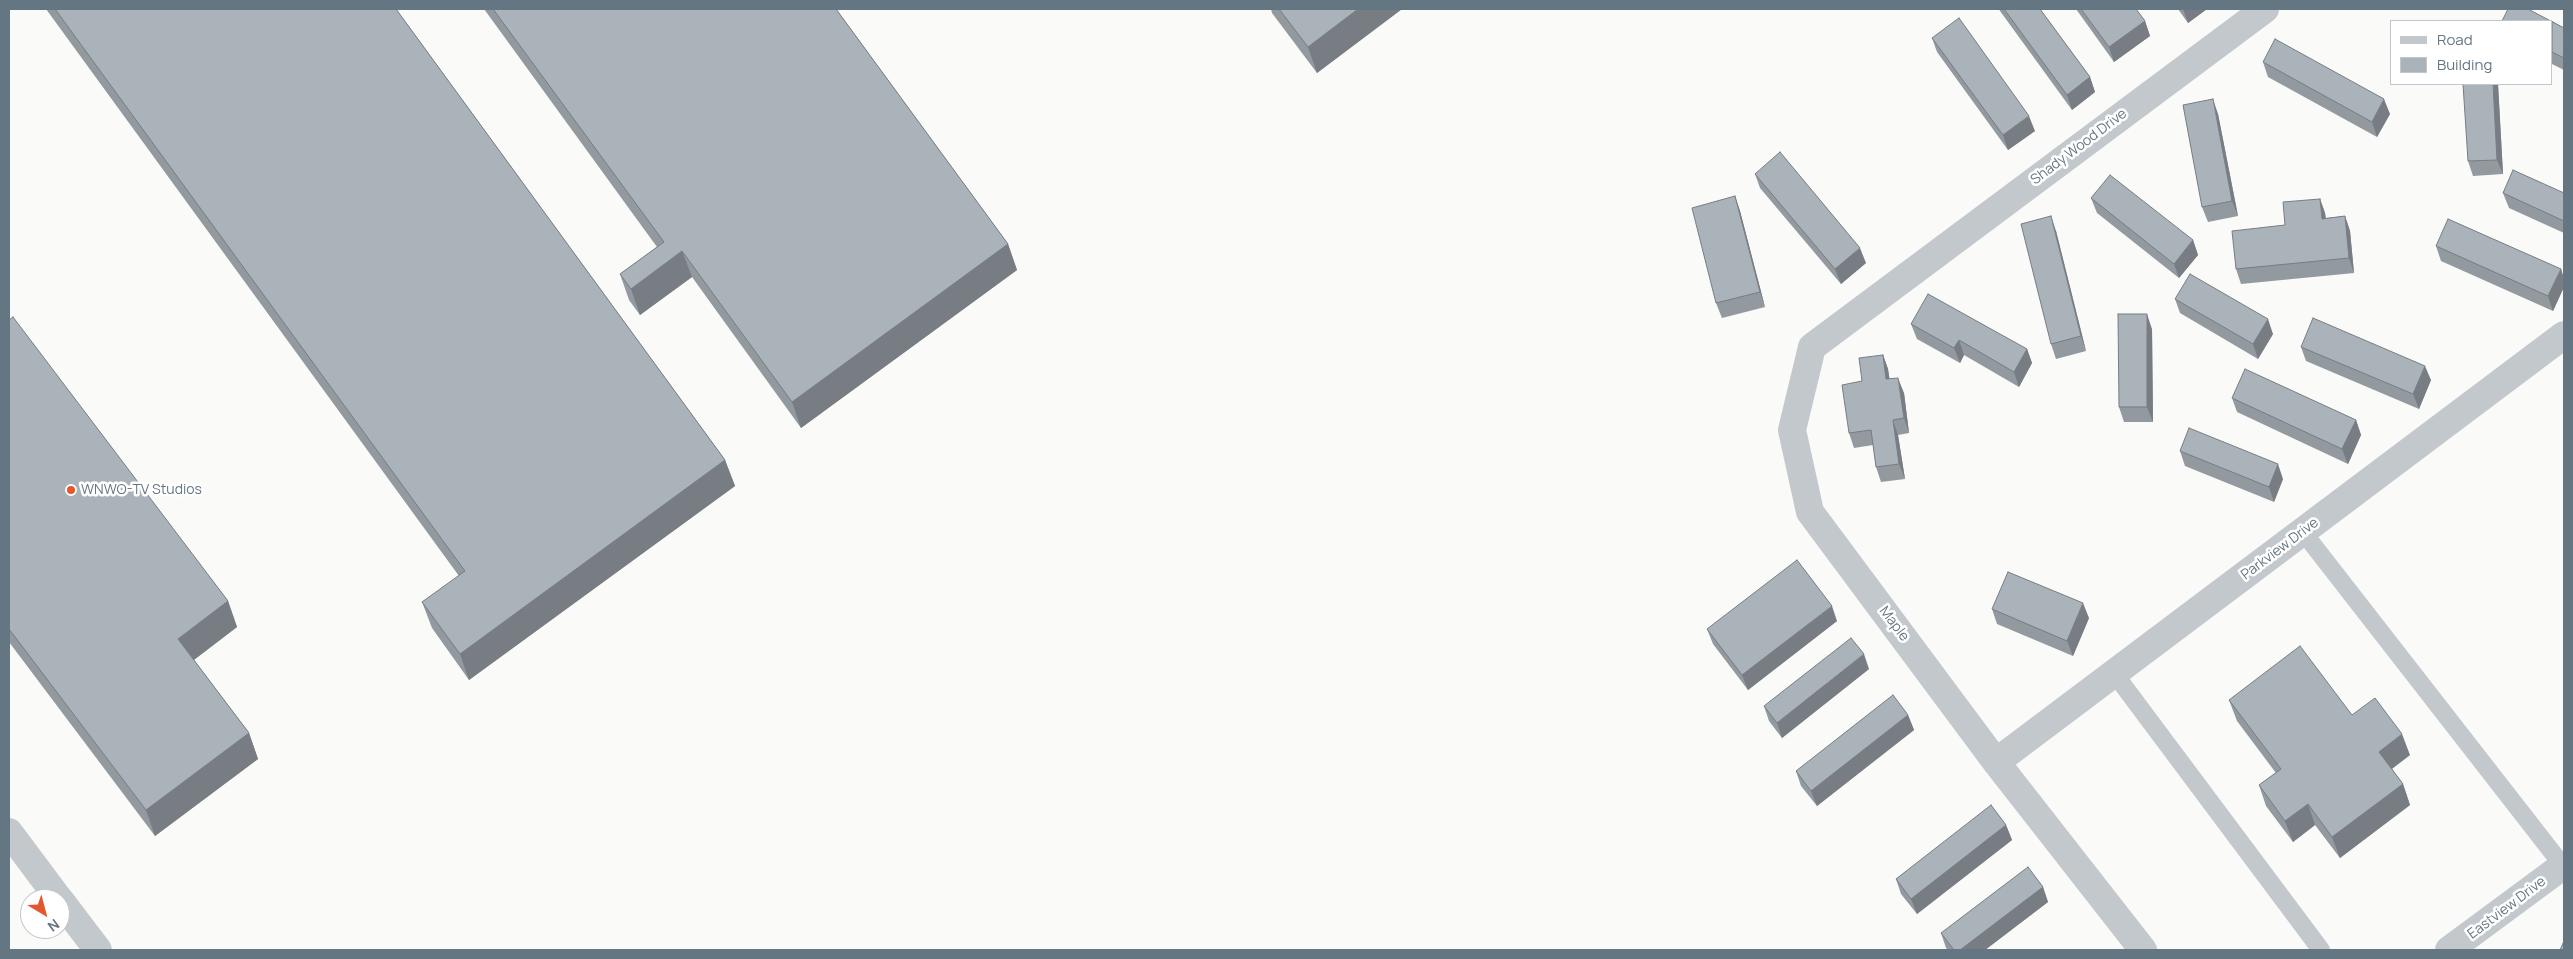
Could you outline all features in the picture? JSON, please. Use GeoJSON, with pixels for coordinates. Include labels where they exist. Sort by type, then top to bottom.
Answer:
{"type":"FeatureCollection","features":[{"type":"Feature","properties":{"kind":"street","name":"Shady Wood Drive"},"geometry":{"type":"LineString","coordinates":[[1894,286],[2265,9]]}},
{"type":"Feature","properties":{"kind":"street","name":"Maple"},"geometry":{"type":"LineString","coordinates":[[1894,286],[1812,347],[1792,430],[1810,512],[1996,762],[2144,950]]}},
{"type":"Feature","properties":{"kind":"street","name":"Parkview Drive"},"geometry":{"type":"LineString","coordinates":[[1996,762],[2564,335]]}},
{"type":"Feature","properties":{"kind":"street"},"geometry":{"type":"LineString","coordinates":[[9,832],[52,889]]}},
{"type":"Feature","properties":{"kind":"street","name":"Eastview Drive"},"geometry":{"type":"LineString","coordinates":[[2449,950],[2564,865]]}},
{"type":"Feature","properties":{"kind":"street"},"geometry":{"type":"LineString","coordinates":[[70,912],[98,950]]}},
{"type":"Feature","properties":{"kind":"lane"},"geometry":{"type":"LineString","coordinates":[[2303,532],[2564,865]]}},
{"type":"Feature","properties":{"kind":"lane"},"geometry":{"type":"LineString","coordinates":[[2114,673],[2321,950]]}},
{"type":"Feature","properties":{"kind":"building"},"geometry":{"type":"Polygon","coordinates":[[[55,9],[396,9],[725,460],[460,654],[422,602],[465,571],[55,9]]]}},
{"type":"Feature","properties":{"kind":"building"},"geometry":{"type":"Polygon","coordinates":[[[493,9],[836,9],[1008,244],[792,402],[682,251],[631,289],[620,274],[664,242],[493,9]]]}},
{"type":"Feature","properties":{"kind":"building"},"geometry":{"type":"Polygon","coordinates":[[[1279,9],[1358,9],[1308,47],[1279,9]]]}},
{"type":"Feature","properties":{"kind":"building"},"geometry":{"type":"Polygon","coordinates":[[[2004,9],[2040,9],[2090,77],[2067,95],[2004,9]]]}},
{"type":"Feature","properties":{"kind":"building"},"geometry":{"type":"Polygon","coordinates":[[[2081,9],[2136,9],[2145,21],[2109,47],[2081,9]]]}},
{"type":"Feature","properties":{"kind":"building"},"geometry":{"type":"Polygon","coordinates":[[[2508,9],[2528,9],[2549,20],[2502,20],[2508,9]]]}},
{"type":"Feature","properties":{"kind":"building"},"geometry":{"type":"Polygon","coordinates":[[[1959,18],[2029,116],[2003,135],[1932,38],[1959,18]]]}},
{"type":"Feature","properties":{"kind":"building"},"geometry":{"type":"Polygon","coordinates":[[[2553,22],[2564,28],[2564,58],[2553,52],[2553,22]]]}},
{"type":"Feature","properties":{"kind":"building"},"geometry":{"type":"Polygon","coordinates":[[[2275,39],[2384,99],[2372,122],[2263,62],[2275,39]]]}},
{"type":"Feature","properties":{"kind":"building"},"geometry":{"type":"Polygon","coordinates":[[[2463,85],[2493,85],[2497,160],[2468,161],[2463,85]]]}},
{"type":"Feature","properties":{"kind":"building"},"geometry":{"type":"Polygon","coordinates":[[[2213,99],[2232,201],[2202,207],[2183,105],[2213,99]]]}},
{"type":"Feature","properties":{"kind":"building"},"geometry":{"type":"Polygon","coordinates":[[[1780,152],[1860,248],[1835,269],[1755,174],[1780,152]]]}},
{"type":"Feature","properties":{"kind":"building"},"geometry":{"type":"Polygon","coordinates":[[[2513,170],[2564,193],[2564,221],[2503,193],[2513,170]]]}},
{"type":"Feature","properties":{"kind":"building"},"geometry":{"type":"Polygon","coordinates":[[[2110,175],[2193,240],[2174,264],[2091,198],[2110,175]]]}},
{"type":"Feature","properties":{"kind":"building"},"geometry":{"type":"Polygon","coordinates":[[[1735,196],[1760,292],[1716,303],[1692,208],[1735,196]]]}},
{"type":"Feature","properties":{"kind":"building"},"geometry":{"type":"Polygon","coordinates":[[[2320,199],[2322,219],[2345,216],[2349,258],[2236,269],[2232,231],[2285,225],[2283,202],[2320,199]]]}},
{"type":"Feature","properties":{"kind":"building"},"geometry":{"type":"Polygon","coordinates":[[[2051,216],[2081,336],[2051,344],[2021,224],[2051,216]]]}},
{"type":"Feature","properties":{"kind":"building"},"geometry":{"type":"Polygon","coordinates":[[[2448,219],[2561,269],[2548,296],[2436,246],[2448,219]]]}},
{"type":"Feature","properties":{"kind":"building"},"geometry":{"type":"Polygon","coordinates":[[[2190,274],[2268,319],[2253,344],[2175,299],[2190,274]]]}},
{"type":"Feature","properties":{"kind":"building"},"geometry":{"type":"Polygon","coordinates":[[[1928,294],[2027,349],[2014,372],[1959,340],[1954,348],[1911,324],[1928,294]]]}},
{"type":"Feature","properties":{"kind":"building"},"geometry":{"type":"Polygon","coordinates":[[[2118,314],[2147,314],[2147,407],[2119,407],[2118,314]]]}},
{"type":"Feature","properties":{"kind":"building","name":"WNWO-TV Studios"},"geometry":{"type":"Polygon","coordinates":[[[13,317],[228,601],[178,639],[249,733],[146,810],[9,629],[9,320],[13,317]]]}},
{"type":"Feature","properties":{"kind":"building"},"geometry":{"type":"Polygon","coordinates":[[[2313,318],[2425,366],[2413,394],[2301,347],[2313,318]]]}},
{"type":"Feature","properties":{"kind":"building"},"geometry":{"type":"Polygon","coordinates":[[[1883,355],[1886,379],[1898,378],[1904,418],[1893,420],[1899,464],[1876,467],[1871,430],[1849,433],[1842,385],[1862,381],[1859,358],[1883,355]]]}},
{"type":"Feature","properties":{"kind":"building"},"geometry":{"type":"Polygon","coordinates":[[[2245,369],[2356,420],[2342,449],[2232,398],[2245,369]]]}},
{"type":"Feature","properties":{"kind":"building"},"geometry":{"type":"Polygon","coordinates":[[[2189,428],[2278,464],[2269,487],[2180,451],[2189,428]]]}},
{"type":"Feature","properties":{"kind":"building"},"geometry":{"type":"Polygon","coordinates":[[[1797,560],[1832,606],[1742,675],[1707,629],[1797,560]]]}},
{"type":"Feature","properties":{"kind":"building"},"geometry":{"type":"Polygon","coordinates":[[[2008,572],[2083,603],[2067,641],[1992,609],[2008,572]]]}},
{"type":"Feature","properties":{"kind":"building"},"geometry":{"type":"Polygon","coordinates":[[[1851,638],[1864,654],[1777,723],[1764,706],[1851,638]]]}},
{"type":"Feature","properties":{"kind":"building"},"geometry":{"type":"Polygon","coordinates":[[[2300,646],[2352,715],[2375,698],[2402,734],[2379,752],[2403,784],[2332,837],[2308,804],[2285,821],[2259,785],[2281,769],[2229,700],[2300,646]]]}},
{"type":"Feature","properties":{"kind":"building"},"geometry":{"type":"Polygon","coordinates":[[[1893,695],[1908,715],[1811,791],[1796,771],[1893,695]]]}},
{"type":"Feature","properties":{"kind":"building"},"geometry":{"type":"Polygon","coordinates":[[[1991,805],[2006,825],[1911,899],[1896,879],[1991,805]]]}},
{"type":"Feature","properties":{"kind":"building"},"geometry":{"type":"Polygon","coordinates":[[[2028,867],[2043,887],[1960,950],[1954,950],[1941,933],[2028,867]]]}},
{"type":"Feature","properties":{"kind":"building"},"geometry":{"type":"Polygon","coordinates":[[[2564,941],[2564,950],[2560,950],[2564,941]]]}},
{"type":"Feature","properties":{"kind":"place","name":"WNWO-TV Studios"},"geometry":{"type":"Point","coordinates":[71,490]}}]}
